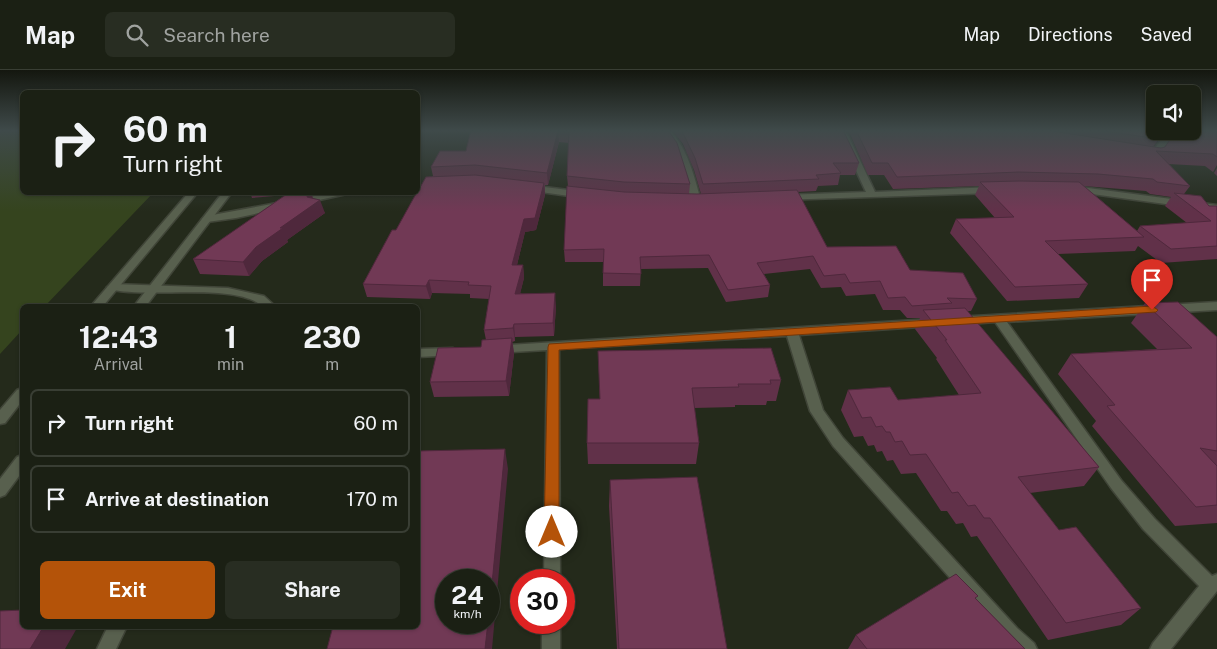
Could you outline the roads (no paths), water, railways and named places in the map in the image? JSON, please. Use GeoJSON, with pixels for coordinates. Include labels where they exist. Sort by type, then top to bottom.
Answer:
{"type":"FeatureCollection","features":[{"type":"Feature","properties":{"kind":"street"},"geometry":{"type":"LineString","coordinates":[[682,157],[696,201]]}},
{"type":"Feature","properties":{"kind":"street"},"geometry":{"type":"LineString","coordinates":[[854,157],[871,194]]}},
{"type":"Feature","properties":{"kind":"street"},"geometry":{"type":"LineString","coordinates":[[518,186],[598,197]]}},
{"type":"Feature","properties":{"kind":"street"},"geometry":{"type":"LineString","coordinates":[[773,199],[1004,189]]}},
{"type":"Feature","properties":{"kind":"street"},"geometry":{"type":"LineString","coordinates":[[1066,189],[1217,208]]}},
{"type":"Feature","properties":{"kind":"street"},"geometry":{"type":"LineString","coordinates":[[99,304],[191,195]]}},
{"type":"Feature","properties":{"kind":"street"},"geometry":{"type":"LineString","coordinates":[[142,304],[226,195]]}},
{"type":"Feature","properties":{"kind":"street"},"geometry":{"type":"LineString","coordinates":[[208,219],[336,195]]}},
{"type":"Feature","properties":{"kind":"street"},"geometry":{"type":"LineString","coordinates":[[113,287],[228,291],[260,298],[267,304]]}},
{"type":"Feature","properties":{"kind":"street"},"geometry":{"type":"LineString","coordinates":[[486,350],[1217,306]]}},
{"type":"Feature","properties":{"kind":"street"},"geometry":{"type":"LineString","coordinates":[[1172,309],[1187,321]]}},
{"type":"Feature","properties":{"kind":"street"},"geometry":{"type":"LineString","coordinates":[[999,319],[1116,484],[1149,524],[1214,584],[1159,649]]}},
{"type":"Feature","properties":{"kind":"street"},"geometry":{"type":"LineString","coordinates":[[792,331],[817,411],[838,442],[1011,634],[1028,649]]}},
{"type":"Feature","properties":{"kind":"street"},"geometry":{"type":"LineString","coordinates":[[552,569],[553,347]]}},
{"type":"Feature","properties":{"kind":"street"},"geometry":{"type":"LineString","coordinates":[[420,353],[466,351]]}},
{"type":"Feature","properties":{"kind":"street"},"geometry":{"type":"LineString","coordinates":[[0,419],[20,395]]}},
{"type":"Feature","properties":{"kind":"street"},"geometry":{"type":"LineString","coordinates":[[0,491],[20,464]]}},
{"type":"Feature","properties":{"kind":"street"},"geometry":{"type":"LineString","coordinates":[[106,649],[116,629]]}},
{"type":"Feature","properties":{"kind":"street"},"geometry":{"type":"LineString","coordinates":[[551,649],[552,634]]}}]}
